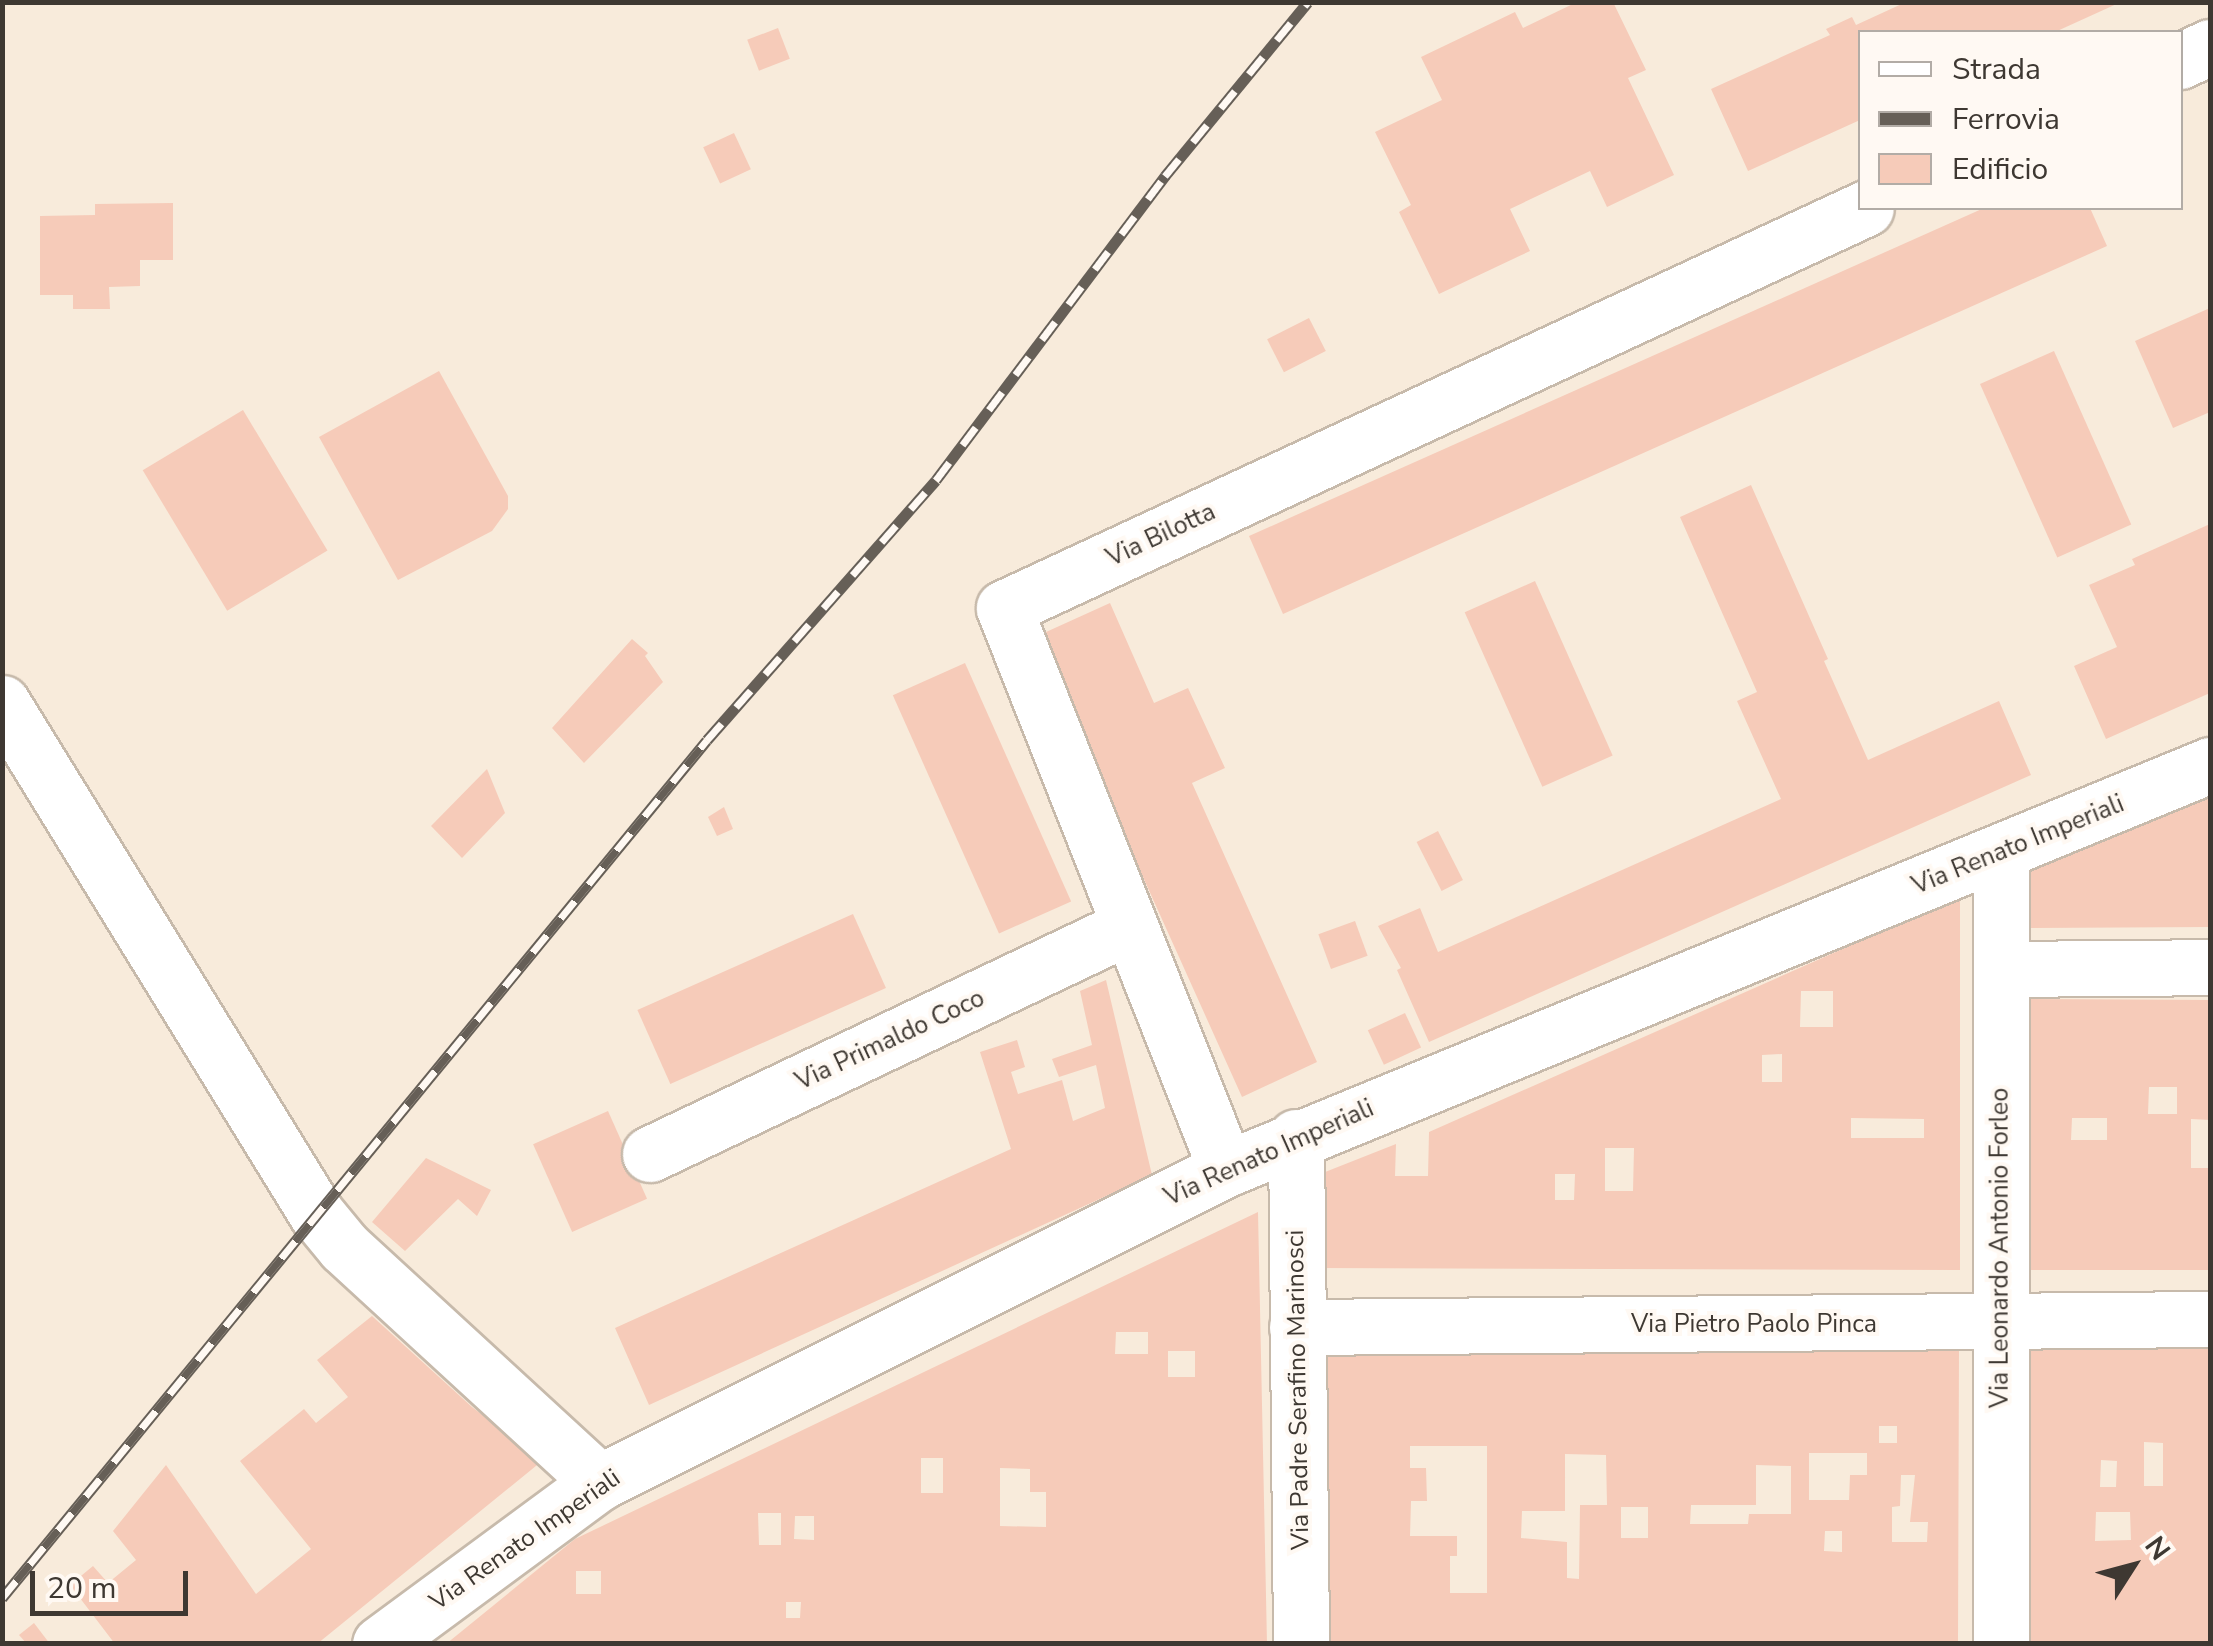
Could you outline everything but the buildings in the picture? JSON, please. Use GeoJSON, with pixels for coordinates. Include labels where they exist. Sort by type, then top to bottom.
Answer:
{"type":"FeatureCollection","features":[{"type":"Feature","properties":{"kind":"street"},"geometry":{"type":"LineString","coordinates":[[2183,61],[2210,48]]}},
{"type":"Feature","properties":{"kind":"street","name":"Via Bilotta"},"geometry":{"type":"LineString","coordinates":[[1226,1169],[1004,608],[1862,210]]}},
{"type":"Feature","properties":{"kind":"street"},"geometry":{"type":"LineString","coordinates":[[2,703],[316,1213],[344,1247],[600,1482]]}},
{"type":"Feature","properties":{"kind":"street","name":"Via Renato Imperiali"},"geometry":{"type":"LineString","coordinates":[[380,1644],[600,1482],[1226,1169],[1296,1137],[2210,765]]}},
{"type":"Feature","properties":{"kind":"street","name":"Via Leonardo Antonio Forleo"},"geometry":{"type":"LineString","coordinates":[[2001,852],[2002,1644]]}},
{"type":"Feature","properties":{"kind":"street","name":"Via Primaldo Coco"},"geometry":{"type":"LineString","coordinates":[[650,1154],[1130,926]]}},
{"type":"Feature","properties":{"kind":"street"},"geometry":{"type":"LineString","coordinates":[[2001,969],[2210,967]]}},
{"type":"Feature","properties":{"kind":"street","name":"Via Padre Serafino Marinosci"},"geometry":{"type":"LineString","coordinates":[[1296,1137],[1301,1644]]}},
{"type":"Feature","properties":{"kind":"street","name":"Via Pietro Paolo Pinca"},"geometry":{"type":"LineString","coordinates":[[1298,1327],[2210,1319]]}},
{"type":"Feature","properties":{"kind":"railway"},"geometry":{"type":"LineString","coordinates":[[2,1598],[707,740],[936,480],[1165,176],[1308,2]]}}]}
